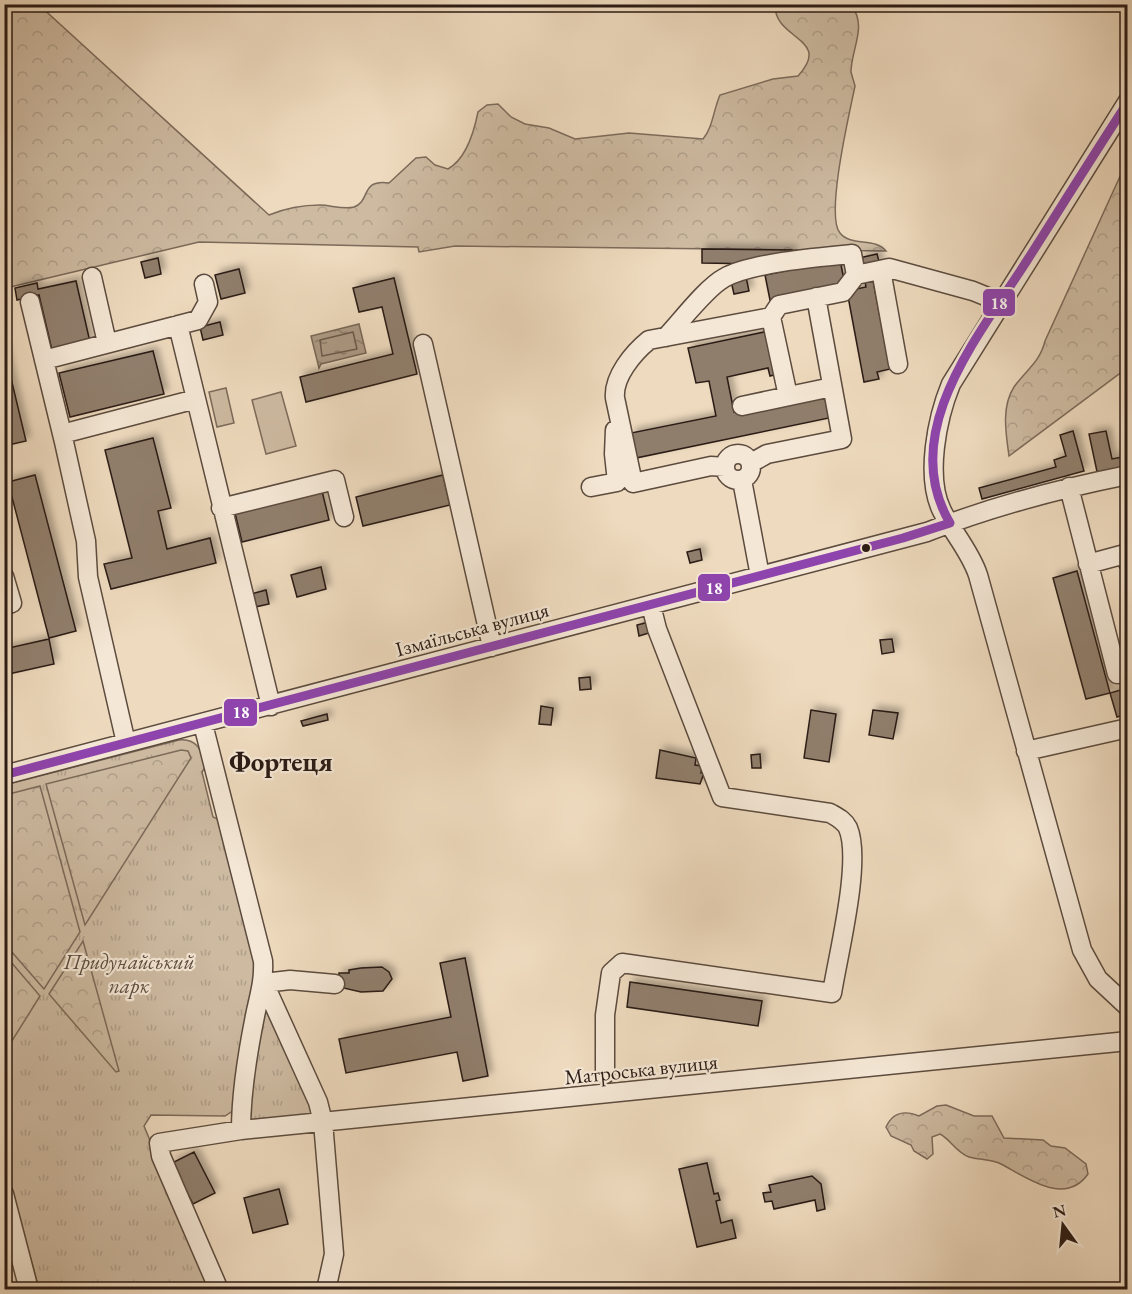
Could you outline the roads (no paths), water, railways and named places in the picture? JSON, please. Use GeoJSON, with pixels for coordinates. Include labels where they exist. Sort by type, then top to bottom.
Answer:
{"type":"FeatureCollection","features":[{"type":"Feature","properties":{"kind":"street"},"geometry":{"type":"LineString","coordinates":[[1128,101],[1000,302],[951,384],[942,410],[936,448],[936,493],[941,509],[968,552],[978,575],[1082,950],[1098,979],[1128,1006]]}},
{"type":"Feature","properties":{"kind":"street"},"geometry":{"type":"LineString","coordinates":[[666,337],[719,282],[731,275],[790,261],[852,254],[856,275]]}},
{"type":"Feature","properties":{"kind":"street"},"geometry":{"type":"LineString","coordinates":[[725,467],[711,466],[633,483],[614,391],[618,379],[649,340],[771,317],[779,305],[843,292],[856,275],[889,268],[973,291],[1000,302]]}},
{"type":"Feature","properties":{"kind":"street"},"geometry":{"type":"LineString","coordinates":[[880,270],[898,364]]}},
{"type":"Feature","properties":{"kind":"street"},"geometry":{"type":"LineString","coordinates":[[92,277],[107,343]]}},
{"type":"Feature","properties":{"kind":"street"},"geometry":{"type":"LineString","coordinates":[[44,360],[198,320],[208,302],[204,284]]}},
{"type":"Feature","properties":{"kind":"street"},"geometry":{"type":"LineString","coordinates":[[751,463],[767,454],[842,439],[816,297]]}},
{"type":"Feature","properties":{"kind":"street"},"geometry":{"type":"LineString","coordinates":[[30,302],[86,541],[88,577],[126,743]]}},
{"type":"Feature","properties":{"kind":"street"},"geometry":{"type":"LineString","coordinates":[[771,317],[788,396]]}},
{"type":"Feature","properties":{"kind":"street"},"geometry":{"type":"LineString","coordinates":[[178,325],[271,706]]}},
{"type":"Feature","properties":{"kind":"street"},"geometry":{"type":"LineString","coordinates":[[423,344],[492,647]]}},
{"type":"Feature","properties":{"kind":"street"},"geometry":{"type":"LineString","coordinates":[[742,405],[832,387]]}},
{"type":"Feature","properties":{"kind":"street"},"geometry":{"type":"LineString","coordinates":[[62,434],[196,399]]}},
{"type":"Feature","properties":{"kind":"street"},"geometry":{"type":"LineString","coordinates":[[591,487],[617,482],[614,440],[620,420]]}},
{"type":"Feature","properties":{"kind":"street"},"geometry":{"type":"LineString","coordinates":[[738,453],[746,456],[751,463],[751,471],[742,480],[730,478],[725,467],[727,459],[738,453]]}},
{"type":"Feature","properties":{"kind":"street","name":"Ізмаїльська вулиця"},"geometry":{"type":"LineString","coordinates":[[4,775],[927,532],[980,511],[1069,487],[1128,475]]}},
{"type":"Feature","properties":{"kind":"street"},"geometry":{"type":"LineString","coordinates":[[221,508],[335,480],[344,517]]}},
{"type":"Feature","properties":{"kind":"street"},"geometry":{"type":"LineString","coordinates":[[742,480],[760,576]]}},
{"type":"Feature","properties":{"kind":"street"},"geometry":{"type":"LineString","coordinates":[[1069,487],[1117,674],[1128,671]]}},
{"type":"Feature","properties":{"kind":"street"},"geometry":{"type":"LineString","coordinates":[[1088,564],[1125,554],[1128,563]]}},
{"type":"Feature","properties":{"kind":"street"},"geometry":{"type":"LineString","coordinates":[[4,576],[12,603],[4,604]]}},
{"type":"Feature","properties":{"kind":"street"},"geometry":{"type":"LineString","coordinates":[[605,1074],[605,1015],[611,973],[622,963],[832,993],[853,860],[848,828],[840,818],[830,813],[722,797],[657,628],[651,605]]}},
{"type":"Feature","properties":{"kind":"street"},"geometry":{"type":"LineString","coordinates":[[203,724],[259,938],[264,983],[318,1102],[323,1122],[334,1254],[326,1290]]}},
{"type":"Feature","properties":{"kind":"street"},"geometry":{"type":"LineString","coordinates":[[1026,751],[1128,728]]}},
{"type":"Feature","properties":{"kind":"street"},"geometry":{"type":"LineString","coordinates":[[264,983],[290,980],[335,984]]}},
{"type":"Feature","properties":{"kind":"street"},"geometry":{"type":"LineString","coordinates":[[241,1130],[241,1106],[257,1010],[264,983]]}},
{"type":"Feature","properties":{"kind":"street","name":"Матроська вулиця"},"geometry":{"type":"LineString","coordinates":[[219,1290],[161,1156],[159,1143],[241,1130],[1128,1041]]}},
{"type":"Feature","properties":{"kind":"street"},"geometry":{"type":"LineString","coordinates":[[4,1194],[29,1290]]}},
{"type":"Feature","properties":{"kind":"water"},"geometry":{"type":"Polygon","coordinates":[[[359,324],[366,353],[321,364],[319,368],[311,336],[359,324]]]}},
{"type":"Feature","properties":{"kind":"district","name":"Фортеця"},"geometry":{"type":"Point","coordinates":[281,761]}},
{"type":"Feature","properties":{"kind":"park label","name":"Придунайський парк"},"geometry":{"type":"Point","coordinates":[129,973]}}]}
